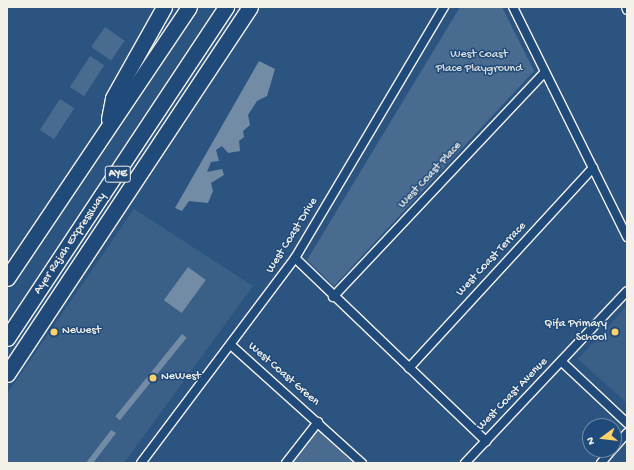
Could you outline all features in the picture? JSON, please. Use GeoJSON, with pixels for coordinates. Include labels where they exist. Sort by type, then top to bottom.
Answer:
{"type":"FeatureCollection","features":[{"type":"Feature","properties":{"kind":"highway"},"geometry":{"type":"LineString","coordinates":[[109,124],[113,98],[164,7]]}},
{"type":"Feature","properties":{"kind":"highway"},"geometry":{"type":"LineString","coordinates":[[7,278],[189,7]]}},
{"type":"Feature","properties":{"kind":"highway","name":"Ayer Rajah Expressway"},"geometry":{"type":"LineString","coordinates":[[7,338],[226,7]]}},
{"type":"Feature","properties":{"kind":"highway"},"geometry":{"type":"LineString","coordinates":[[7,374],[250,7]]}},
{"type":"Feature","properties":{"kind":"street","name":"West Coast Drive"},"geometry":{"type":"LineString","coordinates":[[141,463],[232,346],[295,258],[444,7]]}},
{"type":"Feature","properties":{"kind":"street"},"geometry":{"type":"LineString","coordinates":[[513,7],[627,237]]}},
{"type":"Feature","properties":{"kind":"street","name":"West Coast Place"},"geometry":{"type":"LineString","coordinates":[[333,297],[545,72]]}},
{"type":"Feature","properties":{"kind":"street","name":"West Coast Terrace"},"geometry":{"type":"LineString","coordinates":[[409,368],[593,168]]}},
{"type":"Feature","properties":{"kind":"street"},"geometry":{"type":"LineString","coordinates":[[295,258],[333,297],[486,441]]}},
{"type":"Feature","properties":{"kind":"street","name":"West Coast Avenue"},"geometry":{"type":"LineString","coordinates":[[465,463],[562,362],[627,291]]}},
{"type":"Feature","properties":{"kind":"street","name":"West Coast Green"},"geometry":{"type":"LineString","coordinates":[[232,346],[362,463]]}},
{"type":"Feature","properties":{"kind":"street"},"geometry":{"type":"LineString","coordinates":[[562,362],[627,423]]}},
{"type":"Feature","properties":{"kind":"street","name":"West Coast Green"},"geometry":{"type":"LineString","coordinates":[[286,463],[318,422]]}},
{"type":"Feature","properties":{"kind":"shaded area"},"geometry":{"type":"Polygon","coordinates":[[[259,61],[275,69],[267,96],[257,101],[248,115],[250,125],[243,131],[244,137],[239,141],[240,151],[228,153],[222,146],[216,150],[219,161],[211,162],[207,172],[222,169],[224,175],[211,183],[213,191],[208,203],[189,201],[182,211],[175,208],[259,61]]]}},
{"type":"Feature","properties":{"kind":"shaded area"},"geometry":{"type":"Polygon","coordinates":[[[134,209],[253,286],[124,463],[7,463],[7,394],[134,209]]]}},
{"type":"Feature","properties":{"kind":"shaded area"},"geometry":{"type":"Polygon","coordinates":[[[188,267],[206,280],[182,313],[164,300],[188,267]]]}},
{"type":"Feature","properties":{"kind":"shaded area","name":"Qifa Primary School"},"geometry":{"type":"Polygon","coordinates":[[[627,306],[627,403],[578,359],[627,306]]]}},
{"type":"Feature","properties":{"kind":"shaded area","name":"NeWest"},"geometry":{"type":"Polygon","coordinates":[[[182,334],[187,338],[120,420],[115,416],[182,334]]]}},
{"type":"Feature","properties":{"kind":"shaded area"},"geometry":{"type":"Polygon","coordinates":[[[111,430],[116,433],[93,463],[86,463],[111,430]]]}},
{"type":"Feature","properties":{"kind":"green space","name":"West Coast Place Playground"},"geometry":{"type":"Polygon","coordinates":[[[460,7],[502,7],[534,71],[334,286],[307,260],[460,7]]]}},
{"type":"Feature","properties":{"kind":"green space"},"geometry":{"type":"Polygon","coordinates":[[[105,27],[125,41],[111,60],[91,47],[105,27]]]}},
{"type":"Feature","properties":{"kind":"green space"},"geometry":{"type":"Polygon","coordinates":[[[90,56],[104,65],[84,96],[70,87],[90,56]]]}},
{"type":"Feature","properties":{"kind":"green space"},"geometry":{"type":"Polygon","coordinates":[[[60,99],[74,108],[54,139],[40,130],[60,99]]]}},
{"type":"Feature","properties":{"kind":"green space"},"geometry":{"type":"Polygon","coordinates":[[[317,429],[353,463],[290,463],[317,429]]]}},
{"type":"Feature","properties":{"kind":"place","name":"Newest"},"geometry":{"type":"Point","coordinates":[54,332]}},
{"type":"Feature","properties":{"kind":"place","name":"Qifa Primary School"},"geometry":{"type":"Point","coordinates":[615,332]}},
{"type":"Feature","properties":{"kind":"place","name":"NeWest"},"geometry":{"type":"Point","coordinates":[153,378]}}]}
